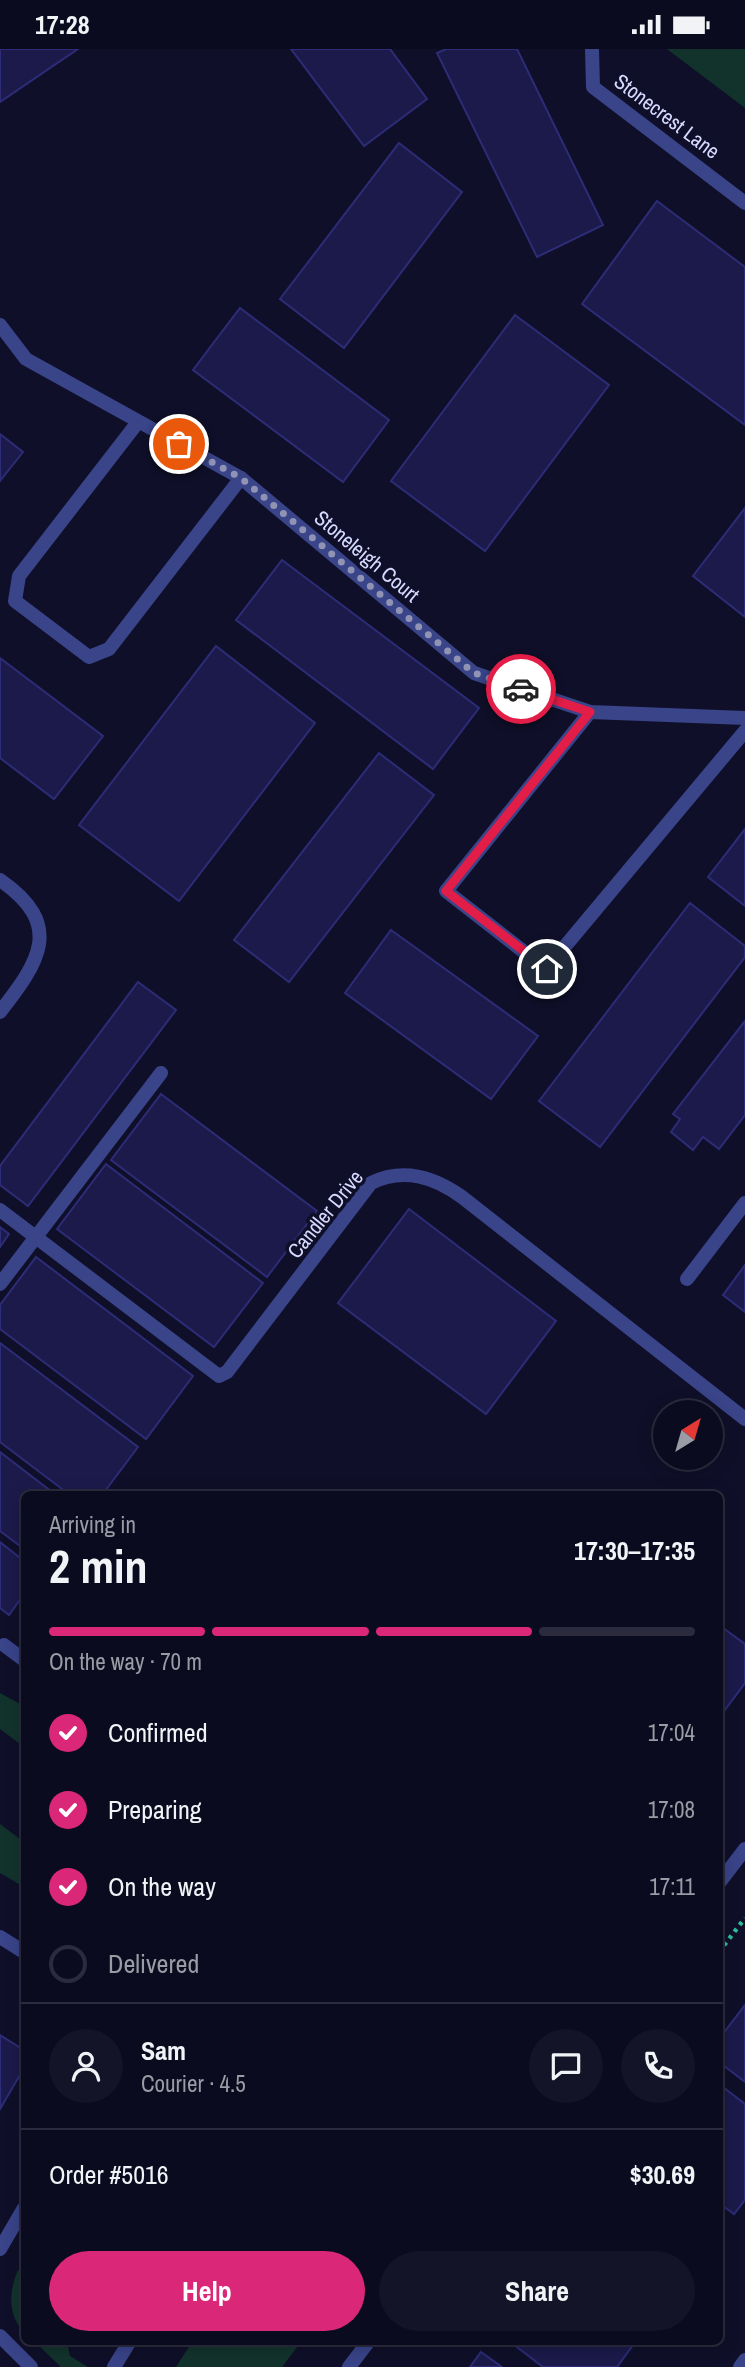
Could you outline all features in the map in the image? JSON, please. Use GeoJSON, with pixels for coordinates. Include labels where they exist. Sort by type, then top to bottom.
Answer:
{"type":"FeatureCollection","features":[{"type":"Feature","properties":{"kind":"street","name":"Stonecrest Lane"},"geometry":{"type":"LineString","coordinates":[[592,49],[593,87],[745,202]]}},
{"type":"Feature","properties":{"kind":"street","name":"Stoneleigh Court"},"geometry":{"type":"LineString","coordinates":[[0,325],[26,359],[241,478],[474,673],[590,712],[745,718]]}},
{"type":"Feature","properties":{"kind":"street"},"geometry":{"type":"LineString","coordinates":[[138,422],[19,576],[15,601],[89,657],[109,649],[241,478]]}},
{"type":"Feature","properties":{"kind":"street"},"geometry":{"type":"LineString","coordinates":[[590,712],[446,891],[547,969],[745,731]]}},
{"type":"Feature","properties":{"kind":"street"},"geometry":{"type":"LineString","coordinates":[[0,880],[15,890],[36,917],[41,940],[39,956],[26,980],[0,1012]]}},
{"type":"Feature","properties":{"kind":"street"},"geometry":{"type":"LineString","coordinates":[[0,1284],[161,1073]]}},
{"type":"Feature","properties":{"kind":"street","name":"Candler Drive"},"geometry":{"type":"LineString","coordinates":[[0,1210],[219,1376],[227,1372],[371,1183],[395,1175],[427,1177],[462,1197],[745,1419]]}},
{"type":"Feature","properties":{"kind":"street"},"geometry":{"type":"LineString","coordinates":[[687,1279],[745,1203]]}},
{"type":"Feature","properties":{"kind":"street"},"geometry":{"type":"LineString","coordinates":[[5,1644],[21,1657]]}},
{"type":"Feature","properties":{"kind":"street"},"geometry":{"type":"LineString","coordinates":[[723,1878],[745,1849]]}},
{"type":"Feature","properties":{"kind":"street"},"geometry":{"type":"LineString","coordinates":[[0,1937],[21,1950]]}},
{"type":"Feature","properties":{"kind":"street"},"geometry":{"type":"LineString","coordinates":[[0,2249],[21,2213]]}},
{"type":"Feature","properties":{"kind":"street"},"geometry":{"type":"LineString","coordinates":[[0,2336],[31,2367]]}},
{"type":"Feature","properties":{"kind":"street"},"geometry":{"type":"LineString","coordinates":[[114,2367],[128,2345]]}},
{"type":"Feature","properties":{"kind":"street"},"geometry":{"type":"LineString","coordinates":[[349,2367],[366,2345]]}},
{"type":"Feature","properties":{"kind":"street"},"geometry":{"type":"LineString","coordinates":[[740,2367],[745,2360]]}},
{"type":"Feature","properties":{"kind":"path"},"geometry":{"type":"LineString","coordinates":[[723,1947],[745,1918]]}},
{"type":"Feature","properties":{"kind":"green space"},"geometry":{"type":"Polygon","coordinates":[[[667,49],[745,49],[745,108],[667,49]]]}},
{"type":"Feature","properties":{"kind":"green space"},"geometry":{"type":"Polygon","coordinates":[[[0,1693],[21,1704],[21,1745],[0,1729],[0,1693]]]}},
{"type":"Feature","properties":{"kind":"green space"},"geometry":{"type":"Polygon","coordinates":[[[0,1824],[21,1840],[21,1885],[0,1873],[0,1824]]]}},
{"type":"Feature","properties":{"kind":"green space"},"geometry":{"type":"Polygon","coordinates":[[[18,2270],[21,2272],[21,2328],[12,2310],[13,2286],[18,2270]]]}},
{"type":"Feature","properties":{"kind":"green space"},"geometry":{"type":"Polygon","coordinates":[[[38,2345],[68,2345],[70,2356],[88,2367],[61,2367],[38,2345]]]}},
{"type":"Feature","properties":{"kind":"green space"},"geometry":{"type":"Polygon","coordinates":[[[190,2345],[299,2345],[282,2367],[176,2367],[190,2345]]]}},
{"type":"Feature","properties":{"kind":"building"},"geometry":{"type":"Polygon","coordinates":[[[0,49],[78,49],[0,102],[0,49]]]}},
{"type":"Feature","properties":{"kind":"building"},"geometry":{"type":"Polygon","coordinates":[[[291,49],[390,49],[427,99],[364,146],[291,49]]]}},
{"type":"Feature","properties":{"kind":"building"},"geometry":{"type":"Polygon","coordinates":[[[446,49],[517,49],[603,225],[537,257],[437,53],[446,49]]]}},
{"type":"Feature","properties":{"kind":"building"},"geometry":{"type":"Polygon","coordinates":[[[399,143],[462,192],[344,348],[280,299],[399,143]]]}},
{"type":"Feature","properties":{"kind":"building"},"geometry":{"type":"Polygon","coordinates":[[[657,201],[745,267],[745,425],[582,304],[657,201]]]}},
{"type":"Feature","properties":{"kind":"building"},"geometry":{"type":"Polygon","coordinates":[[[240,308],[389,420],[343,482],[193,370],[240,308]]]}},
{"type":"Feature","properties":{"kind":"building"},"geometry":{"type":"Polygon","coordinates":[[[515,315],[609,385],[485,551],[391,481],[515,315]]]}},
{"type":"Feature","properties":{"kind":"building"},"geometry":{"type":"Polygon","coordinates":[[[0,434],[23,452],[0,481],[0,434]]]}},
{"type":"Feature","properties":{"kind":"building"},"geometry":{"type":"Polygon","coordinates":[[[745,508],[745,617],[693,576],[745,508]]]}},
{"type":"Feature","properties":{"kind":"building"},"geometry":{"type":"Polygon","coordinates":[[[282,560],[479,708],[433,769],[236,620],[282,560]]]}},
{"type":"Feature","properties":{"kind":"building"},"geometry":{"type":"Polygon","coordinates":[[[216,646],[315,723],[179,901],[79,825],[216,646]]]}},
{"type":"Feature","properties":{"kind":"building"},"geometry":{"type":"Polygon","coordinates":[[[0,658],[103,736],[54,799],[0,758],[0,658]]]}},
{"type":"Feature","properties":{"kind":"building"},"geometry":{"type":"Polygon","coordinates":[[[379,753],[434,795],[289,982],[234,940],[379,753]]]}},
{"type":"Feature","properties":{"kind":"building"},"geometry":{"type":"Polygon","coordinates":[[[745,829],[745,906],[708,877],[745,829]]]}},
{"type":"Feature","properties":{"kind":"building"},"geometry":{"type":"Polygon","coordinates":[[[690,903],[745,946],[745,957],[600,1147],[539,1101],[690,903]]]}},
{"type":"Feature","properties":{"kind":"building"},"geometry":{"type":"Polygon","coordinates":[[[391,930],[538,1036],[491,1099],[345,993],[391,930]]]}},
{"type":"Feature","properties":{"kind":"building"},"geometry":{"type":"Polygon","coordinates":[[[138,982],[176,1010],[28,1206],[0,1185],[0,1166],[138,982]]]}},
{"type":"Feature","properties":{"kind":"building"},"geometry":{"type":"Polygon","coordinates":[[[745,1021],[745,1115],[719,1149],[703,1137],[693,1150],[671,1132],[680,1119],[673,1114],[745,1021]]]}},
{"type":"Feature","properties":{"kind":"building"},"geometry":{"type":"Polygon","coordinates":[[[161,1094],[317,1211],[267,1277],[111,1160],[161,1094]]]}},
{"type":"Feature","properties":{"kind":"building"},"geometry":{"type":"Polygon","coordinates":[[[106,1164],[263,1283],[214,1347],[57,1229],[106,1164]]]}},
{"type":"Feature","properties":{"kind":"building"},"geometry":{"type":"Polygon","coordinates":[[[409,1209],[556,1321],[486,1414],[338,1303],[409,1209]]]}},
{"type":"Feature","properties":{"kind":"building"},"geometry":{"type":"Polygon","coordinates":[[[0,1227],[9,1234],[0,1247],[0,1227]]]}},
{"type":"Feature","properties":{"kind":"building"},"geometry":{"type":"Polygon","coordinates":[[[36,1257],[193,1376],[146,1439],[0,1329],[0,1305],[36,1257]]]}},
{"type":"Feature","properties":{"kind":"building"},"geometry":{"type":"Polygon","coordinates":[[[745,1265],[745,1312],[723,1295],[745,1265]]]}},
{"type":"Feature","properties":{"kind":"building"},"geometry":{"type":"Polygon","coordinates":[[[0,1343],[138,1447],[105,1491],[65,1491],[0,1442],[0,1343]]]}},
{"type":"Feature","properties":{"kind":"building"},"geometry":{"type":"Polygon","coordinates":[[[0,1452],[51,1491],[21,1491],[21,1547],[0,1531],[0,1452]]]}},
{"type":"Feature","properties":{"kind":"building"},"geometry":{"type":"Polygon","coordinates":[[[0,1542],[21,1559],[21,1598],[9,1615],[0,1608],[0,1542]]]}},
{"type":"Feature","properties":{"kind":"building"},"geometry":{"type":"Polygon","coordinates":[[[723,1628],[745,1644],[745,1683],[723,1713],[723,1628]]]}},
{"type":"Feature","properties":{"kind":"building"},"geometry":{"type":"Polygon","coordinates":[[[745,2005],[745,2082],[723,2065],[723,2034],[745,2005]]]}},
{"type":"Feature","properties":{"kind":"building"},"geometry":{"type":"Polygon","coordinates":[[[0,2035],[21,2048],[21,2073],[0,2109],[0,2035]]]}},
{"type":"Feature","properties":{"kind":"building"},"geometry":{"type":"Polygon","coordinates":[[[723,2087],[745,2104],[745,2200],[734,2214],[723,2206],[723,2087]]]}},
{"type":"Feature","properties":{"kind":"building"},"geometry":{"type":"Polygon","coordinates":[[[514,2345],[633,2345],[617,2367],[543,2367],[514,2345]]]}},
{"type":"Feature","properties":{"kind":"building"},"geometry":{"type":"Polygon","coordinates":[[[481,2352],[502,2367],[470,2367],[481,2352]]]}},
{"type":"Feature","properties":{"kind":"way so far"},"geometry":{"type":"LineString","coordinates":[[179,444],[241,478],[474,673],[521,689]]}},
{"type":"Feature","properties":{"kind":"route"},"geometry":{"type":"LineString","coordinates":[[521,689],[590,712],[446,891],[547,969]]}}]}
